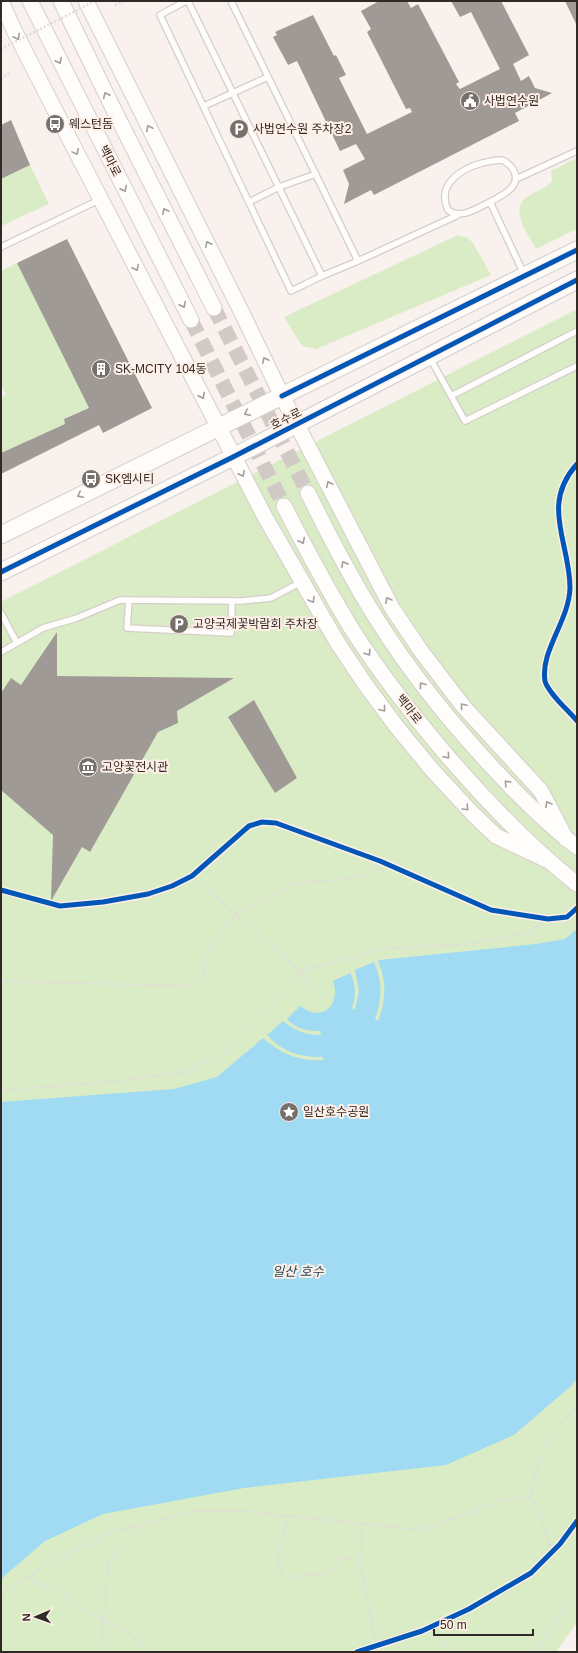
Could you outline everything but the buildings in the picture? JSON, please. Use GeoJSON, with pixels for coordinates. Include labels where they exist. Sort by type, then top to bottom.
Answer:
{"type":"FeatureCollection","features":[{"type":"Feature","properties":{"kind":"main road"},"geometry":{"type":"LineString","coordinates":[[1,1],[21,44],[233,457],[265,517],[337,642],[365,684],[413,747],[453,794],[496,836],[549,861]]}},
{"type":"Feature","properties":{"kind":"main road","name":"백마로"},"geometry":{"type":"LineString","coordinates":[[30,1],[191,320]]}},
{"type":"Feature","properties":{"kind":"main road"},"geometry":{"type":"LineString","coordinates":[[61,1],[214,308]]}},
{"type":"Feature","properties":{"kind":"main road"},"geometry":{"type":"LineString","coordinates":[[86,1],[282,396],[392,608],[421,651],[463,706],[541,792],[572,843]]}},
{"type":"Feature","properties":{"kind":"main road","name":"호수로"},"geometry":{"type":"LineString","coordinates":[[1,535],[577,250]]}},
{"type":"Feature","properties":{"kind":"main road","name":"호수로"},"geometry":{"type":"LineString","coordinates":[[1,572],[233,457],[577,280]]}},
{"type":"Feature","properties":{"kind":"main road","name":"백마로"},"geometry":{"type":"LineString","coordinates":[[308,493],[361,593],[390,640],[425,689],[502,778],[572,843]]}},
{"type":"Feature","properties":{"kind":"main road","name":"백마로"},"geometry":{"type":"LineString","coordinates":[[284,506],[328,588],[354,632],[400,698],[465,776],[506,820],[549,861],[575,882]]}},
{"type":"Feature","properties":{"kind":"lane"},"geometry":{"type":"LineString","coordinates":[[322,276],[233,93],[186,1],[160,15],[291,291],[490,202],[509,191],[516,179],[577,150]]}},
{"type":"Feature","properties":{"kind":"lane"},"geometry":{"type":"LineString","coordinates":[[231,1],[358,261]]}},
{"type":"Feature","properties":{"kind":"lane"},"geometry":{"type":"LineString","coordinates":[[204,106],[268,77]]}},
{"type":"Feature","properties":{"kind":"lane"},"geometry":{"type":"LineString","coordinates":[[458,215],[448,210],[444,199],[446,187],[456,175],[479,164],[501,160],[510,165],[516,179]]}},
{"type":"Feature","properties":{"kind":"lane"},"geometry":{"type":"LineString","coordinates":[[248,202],[279,187],[316,174]]}},
{"type":"Feature","properties":{"kind":"lane"},"geometry":{"type":"LineString","coordinates":[[1,247],[101,199]]}},
{"type":"Feature","properties":{"kind":"lane"},"geometry":{"type":"LineString","coordinates":[[490,202],[525,276]]}},
{"type":"Feature","properties":{"kind":"lane"},"geometry":{"type":"LineString","coordinates":[[451,396],[577,331]]}},
{"type":"Feature","properties":{"kind":"lane"},"geometry":{"type":"LineString","coordinates":[[429,356],[464,421],[577,366]]}},
{"type":"Feature","properties":{"kind":"lane"},"geometry":{"type":"LineString","coordinates":[[1,652],[43,628],[77,618],[120,600],[232,601],[271,598],[302,582]]}},
{"type":"Feature","properties":{"kind":"lane"},"geometry":{"type":"LineString","coordinates":[[129,600],[127,628],[231,633],[232,601]]}},
{"type":"Feature","properties":{"kind":"lane"},"geometry":{"type":"LineString","coordinates":[[1,613],[16,643]]}},
{"type":"Feature","properties":{"kind":"path"},"geometry":{"type":"LineString","coordinates":[[1,49],[95,1]]}},
{"type":"Feature","properties":{"kind":"path"},"geometry":{"type":"LineString","coordinates":[[115,5],[125,1]]}},
{"type":"Feature","properties":{"kind":"path"},"geometry":{"type":"LineString","coordinates":[[1,78],[12,72]]}},
{"type":"Feature","properties":{"kind":"path"},"geometry":{"type":"LineString","coordinates":[[373,858],[387,864]]}},
{"type":"Feature","properties":{"kind":"path"},"geometry":{"type":"LineString","coordinates":[[1,981],[194,986],[202,980],[206,972],[205,959],[236,913],[294,883],[346,879],[366,874],[380,861]]}},
{"type":"Feature","properties":{"kind":"path"},"geometry":{"type":"LineString","coordinates":[[185,879],[192,876],[197,871]]}},
{"type":"Feature","properties":{"kind":"path"},"geometry":{"type":"LineString","coordinates":[[192,876],[236,913],[300,971],[324,999]]}},
{"type":"Feature","properties":{"kind":"path"},"geometry":{"type":"LineString","coordinates":[[541,918],[554,918]]}},
{"type":"Feature","properties":{"kind":"path"},"geometry":{"type":"LineString","coordinates":[[1,1090],[99,1083],[185,1072],[225,1052],[288,987],[300,971],[388,948],[465,945],[526,933],[548,919]]}},
{"type":"Feature","properties":{"kind":"path"},"geometry":{"type":"LineString","coordinates":[[551,1553],[543,1521],[532,1497],[538,1462],[551,1438],[568,1416],[577,1408]]}},
{"type":"Feature","properties":{"kind":"path"},"geometry":{"type":"LineString","coordinates":[[1,1599],[6,1592],[53,1561],[111,1532],[193,1511],[243,1511],[413,1529],[427,1528],[502,1500],[532,1497]]}},
{"type":"Feature","properties":{"kind":"path"},"geometry":{"type":"LineString","coordinates":[[288,1516],[277,1561],[284,1577],[333,1573],[338,1558],[360,1560]]}},
{"type":"Feature","properties":{"kind":"path"},"geometry":{"type":"LineString","coordinates":[[101,1652],[108,1563],[142,1524]]}},
{"type":"Feature","properties":{"kind":"path"},"geometry":{"type":"LineString","coordinates":[[362,1524],[360,1560],[376,1646]]}},
{"type":"Feature","properties":{"kind":"path"},"geometry":{"type":"LineString","coordinates":[[546,1558],[556,1549]]}},
{"type":"Feature","properties":{"kind":"path"},"geometry":{"type":"LineString","coordinates":[[27,1578],[54,1589],[104,1621],[121,1628],[155,1652]]}},
{"type":"Feature","properties":{"kind":"path"},"geometry":{"type":"LineString","coordinates":[[527,1652],[540,1646],[577,1593]]}},
{"type":"Feature","properties":{"kind":"path"},"geometry":{"type":"LineString","coordinates":[[422,1631],[435,1625]]}},
{"type":"Feature","properties":{"kind":"path"},"geometry":{"type":"LineString","coordinates":[[428,1628],[455,1652]]}},
{"type":"Feature","properties":{"kind":"path"},"geometry":{"type":"LineString","coordinates":[[370,1648],[384,1643]]}},
{"type":"Feature","properties":{"kind":"green space"},"geometry":{"type":"Polygon","coordinates":[[[577,158],[577,229],[536,249],[522,222],[520,208],[522,201],[528,196],[544,188],[552,181],[551,171],[577,158]]]}},
{"type":"Feature","properties":{"kind":"green space"},"geometry":{"type":"Polygon","coordinates":[[[30,165],[49,204],[1,226],[1,179],[30,165]]]}},
{"type":"Feature","properties":{"kind":"green space"},"geometry":{"type":"Polygon","coordinates":[[[458,235],[468,238],[473,243],[491,275],[316,349],[302,346],[284,317],[458,235]]]}},
{"type":"Feature","properties":{"kind":"green space"},"geometry":{"type":"Polygon","coordinates":[[[17,263],[89,408],[64,419],[65,424],[1,453],[1,397],[6,394],[1,384],[1,271],[17,263]]]}},
{"type":"Feature","properties":{"kind":"green space","name":"일산호수공원"},"geometry":{"type":"Polygon","coordinates":[[[577,309],[577,1622],[556,1652],[1,1652],[1,602],[577,309]]]}},
{"type":"Feature","properties":{"kind":"water","name":"일산 호수"},"geometry":{"type":"Polygon","coordinates":[[[577,929],[577,1379],[570,1387],[514,1435],[446,1465],[244,1488],[103,1514],[45,1541],[1,1579],[1,1102],[174,1089],[217,1077],[263,1038],[284,1053],[291,1056],[306,1060],[323,1060],[323,1057],[300,1055],[286,1050],[267,1035],[283,1021],[300,1032],[321,1035],[320,1031],[302,1029],[287,1019],[300,1006],[310,1012],[318,1013],[324,1012],[328,1009],[334,999],[335,987],[333,981],[350,973],[355,990],[352,1008],[355,1010],[359,991],[355,970],[374,962],[380,984],[379,1004],[375,1019],[378,1021],[384,998],[383,976],[378,961],[379,960],[536,944],[565,939],[577,929]]]}},
{"type":"Feature","properties":{"kind":"tunnel"},"geometry":{"type":"LineString","coordinates":[[214,308],[308,493]]}},
{"type":"Feature","properties":{"kind":"tunnel"},"geometry":{"type":"LineString","coordinates":[[191,320],[284,506]]}},
{"type":"Feature","properties":{"kind":"cycle path"},"geometry":{"type":"LineString","coordinates":[[282,396],[577,250]]}},
{"type":"Feature","properties":{"kind":"cycle path"},"geometry":{"type":"LineString","coordinates":[[1,572],[233,457],[577,280]]}},
{"type":"Feature","properties":{"kind":"cycle path"},"geometry":{"type":"LineString","coordinates":[[577,464],[566,479],[560,494],[560,524],[569,571],[570,588],[565,612],[550,647],[545,670],[545,681],[550,691],[577,721]]}},
{"type":"Feature","properties":{"kind":"cycle path"},"geometry":{"type":"LineString","coordinates":[[1,890],[60,906],[103,902],[148,894],[172,886],[192,876],[249,826],[262,822],[276,823],[380,861],[491,910],[548,919],[567,917],[577,908]]}},
{"type":"Feature","properties":{"kind":"cycle path"},"geometry":{"type":"LineString","coordinates":[[357,1652],[422,1631],[469,1609],[531,1573],[560,1544],[577,1521]]}},
{"type":"Feature","properties":{"kind":"place","name":"사법연수원"},"geometry":{"type":"Point","coordinates":[470,101]}},
{"type":"Feature","properties":{"kind":"place","name":"웨스턴돔"},"geometry":{"type":"Point","coordinates":[55,124]}},
{"type":"Feature","properties":{"kind":"place","name":"사법연수원 주차장2"},"geometry":{"type":"Point","coordinates":[239,129]}},
{"type":"Feature","properties":{"kind":"place","name":"SK-MCITY 104동"},"geometry":{"type":"Point","coordinates":[101,369]}},
{"type":"Feature","properties":{"kind":"place","name":"SK엠시티"},"geometry":{"type":"Point","coordinates":[91,479]}},
{"type":"Feature","properties":{"kind":"place","name":"고양국제꽃박람회 주차장"},"geometry":{"type":"Point","coordinates":[179,624]}},
{"type":"Feature","properties":{"kind":"place","name":"고양꽃전시관"},"geometry":{"type":"Point","coordinates":[88,767]}},
{"type":"Feature","properties":{"kind":"place","name":"일산호수공원"},"geometry":{"type":"Point","coordinates":[289,1112]}}]}
